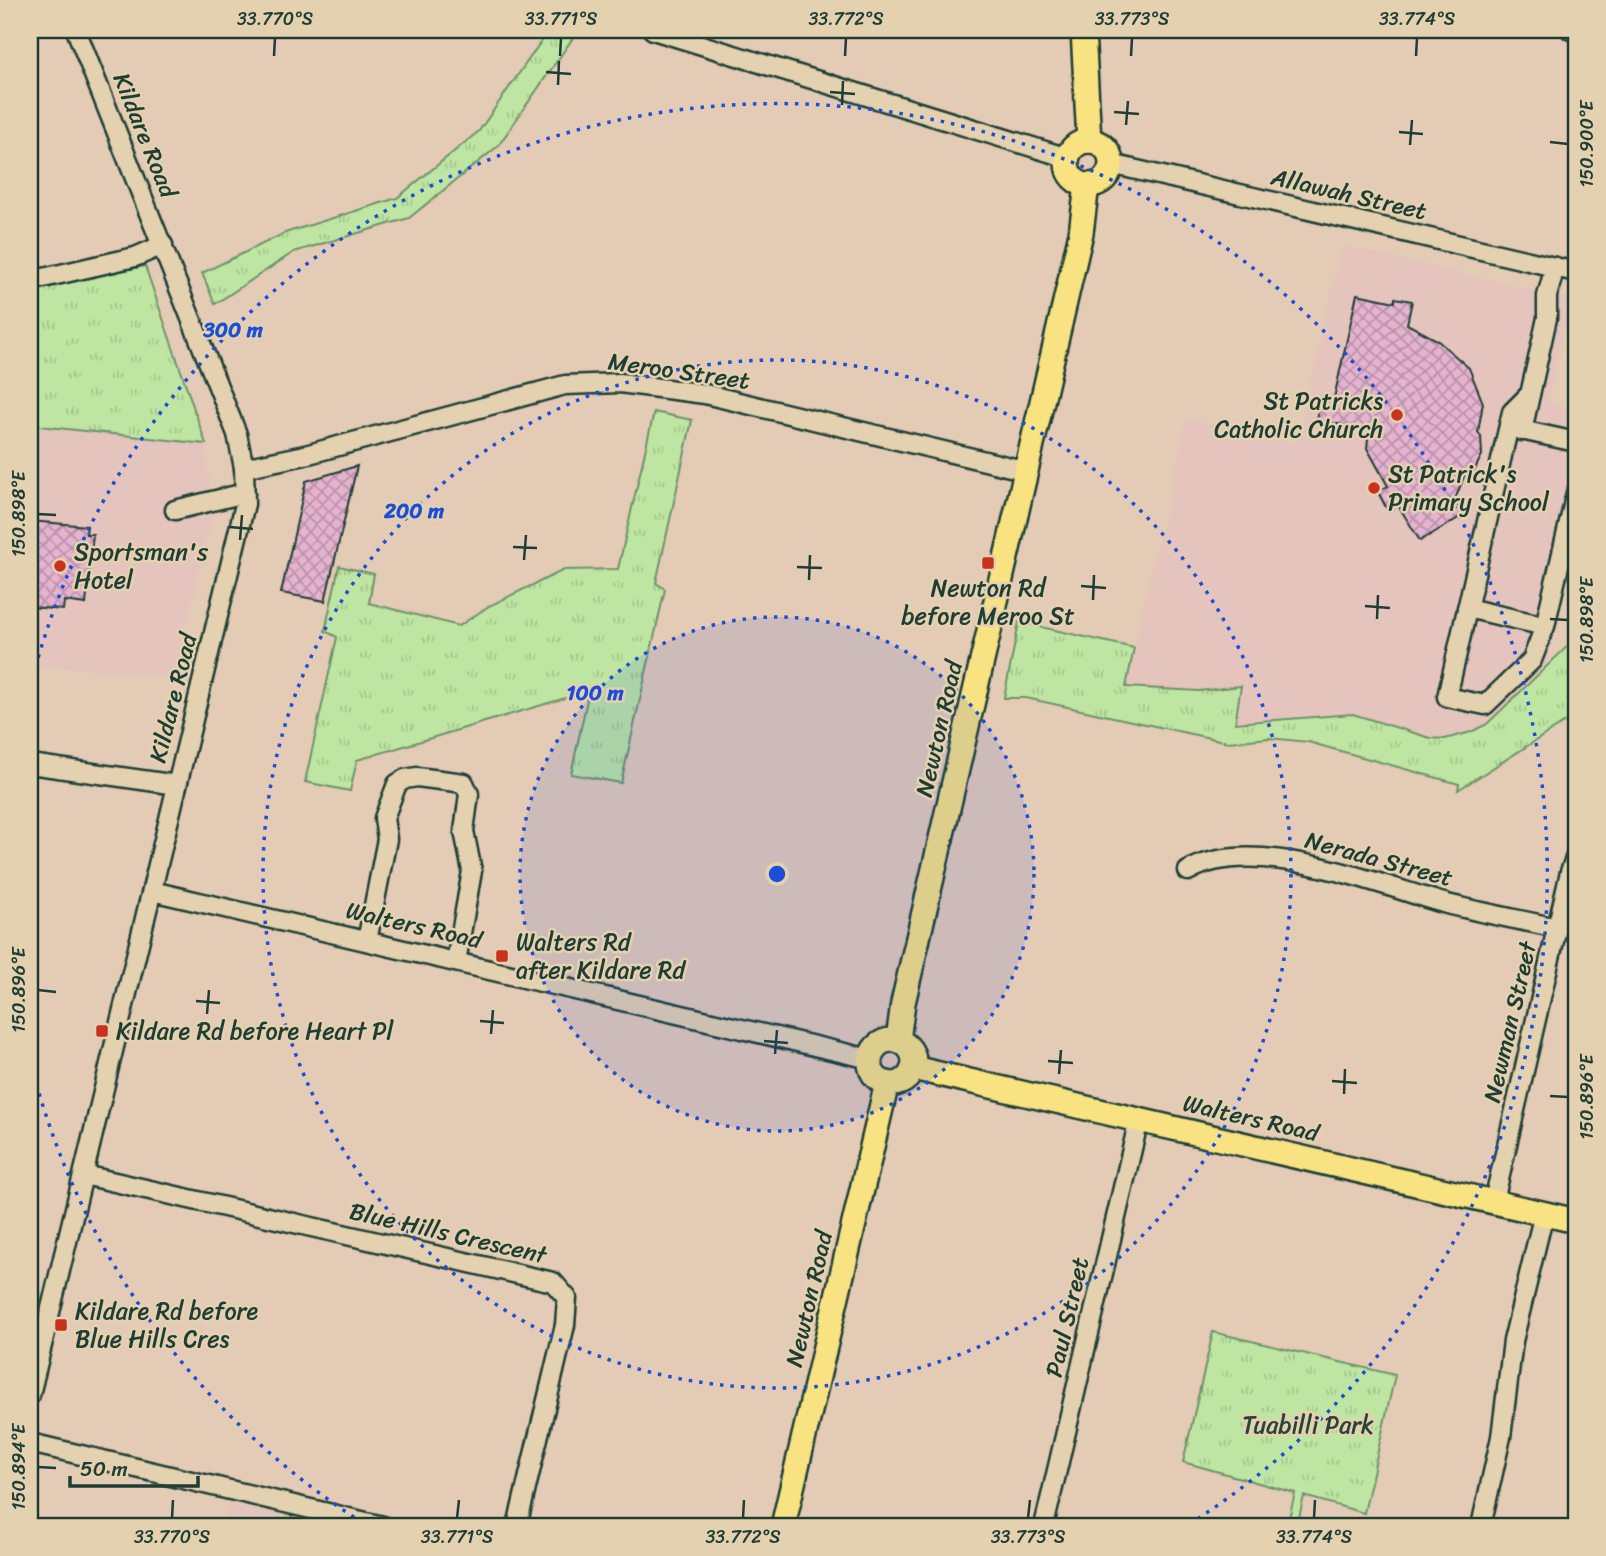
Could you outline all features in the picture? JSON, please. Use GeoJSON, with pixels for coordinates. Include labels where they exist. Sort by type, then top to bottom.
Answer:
{"type":"FeatureCollection","features":[{"type":"Feature","properties":{"kind":"main road"},"geometry":{"type":"LineString","coordinates":[[1083,30],[1089,141]]}},
{"type":"Feature","properties":{"kind":"main road"},"geometry":{"type":"LineString","coordinates":[[1089,141],[1106,149],[1111,164],[1104,178],[1087,185],[1074,178],[1068,166],[1068,158],[1075,146],[1089,141]]}},
{"type":"Feature","properties":{"kind":"main road","name":"Newton Road"},"geometry":{"type":"LineString","coordinates":[[898,1040],[903,1003],[1081,233],[1087,185]]}},
{"type":"Feature","properties":{"kind":"main road"},"geometry":{"type":"LineString","coordinates":[[898,1040],[909,1048],[913,1068],[900,1082],[887,1083],[875,1077],[870,1059],[880,1043],[898,1040]]}},
{"type":"Feature","properties":{"kind":"main road","name":"Walters Road"},"geometry":{"type":"LineString","coordinates":[[913,1068],[1576,1221]]}},
{"type":"Feature","properties":{"kind":"main road","name":"Newton Road"},"geometry":{"type":"LineString","coordinates":[[783,1526],[887,1083]]}},
{"type":"Feature","properties":{"kind":"street","name":"Kildare Road"},"geometry":{"type":"LineString","coordinates":[[30,1395],[232,565],[245,493],[244,468],[237,433],[76,30]]}},
{"type":"Feature","properties":{"kind":"street"},"geometry":{"type":"LineString","coordinates":[[653,30],[1042,153],[1068,158]]}},
{"type":"Feature","properties":{"kind":"street","name":"Allawah Street"},"geometry":{"type":"LineString","coordinates":[[1111,164],[1576,272]]}},
{"type":"Feature","properties":{"kind":"street"},"geometry":{"type":"LineString","coordinates":[[30,281],[135,257],[163,245]]}},
{"type":"Feature","properties":{"kind":"street"},"geometry":{"type":"LineString","coordinates":[[1555,267],[1530,394],[1512,412],[1515,429],[1467,608],[1447,697],[1485,705],[1532,660],[1545,626],[1576,493]]}},
{"type":"Feature","properties":{"kind":"street","name":"Meroo Street"},"geometry":{"type":"LineString","coordinates":[[244,468],[304,455],[565,385],[620,383],[705,394],[1027,471]]}},
{"type":"Feature","properties":{"kind":"street"},"geometry":{"type":"LineString","coordinates":[[1515,429],[1576,442]]}},
{"type":"Feature","properties":{"kind":"street"},"geometry":{"type":"LineString","coordinates":[[175,510],[245,493]]}},
{"type":"Feature","properties":{"kind":"street"},"geometry":{"type":"LineString","coordinates":[[1467,608],[1545,626]]}},
{"type":"Feature","properties":{"kind":"street"},"geometry":{"type":"LineString","coordinates":[[30,764],[177,785]]}},
{"type":"Feature","properties":{"kind":"street"},"geometry":{"type":"LineString","coordinates":[[367,941],[387,839],[384,818],[397,784],[417,776],[453,779],[464,783],[469,794],[464,831],[472,871],[466,918],[456,962]]}},
{"type":"Feature","properties":{"kind":"street","name":"Nerada Street"},"geometry":{"type":"LineString","coordinates":[[1188,871],[1214,860],[1258,856],[1289,860],[1452,905],[1557,928]]}},
{"type":"Feature","properties":{"kind":"street","name":"Newman Street"},"geometry":{"type":"LineString","coordinates":[[1494,1201],[1576,856]]}},
{"type":"Feature","properties":{"kind":"street","name":"Walters Road"},"geometry":{"type":"LineString","coordinates":[[152,891],[870,1059]]}},
{"type":"Feature","properties":{"kind":"street","name":"Paul Street"},"geometry":{"type":"LineString","coordinates":[[1044,1526],[1139,1119]]}},
{"type":"Feature","properties":{"kind":"street","name":"Blue Hills Crescent"},"geometry":{"type":"LineString","coordinates":[[84,1175],[553,1282],[567,1298],[565,1325],[517,1526]]}},
{"type":"Feature","properties":{"kind":"street"},"geometry":{"type":"LineString","coordinates":[[1481,1526],[1501,1437],[1513,1341],[1544,1213]]}},
{"type":"Feature","properties":{"kind":"street"},"geometry":{"type":"LineString","coordinates":[[30,1443],[383,1526]]}},
{"type":"Feature","properties":{"kind":"shaded area","name":"St Patrick's Primary School"},"geometry":{"type":"Polygon","coordinates":[[[1342,246],[1571,299],[1547,402],[1576,409],[1576,532],[1546,666],[1487,724],[1471,732],[1445,739],[1430,738],[1353,714],[1234,723],[1240,686],[1199,691],[1125,687],[1187,419],[1296,444],[1342,246]]]}},
{"type":"Feature","properties":{"kind":"shaded area"},"geometry":{"type":"Polygon","coordinates":[[[30,425],[206,444],[212,519],[173,677],[30,664],[30,425]]]}},
{"type":"Feature","properties":{"kind":"shaded area"},"geometry":{"type":"Polygon","coordinates":[[[229,1503],[330,1526],[223,1526],[229,1503]]]}},
{"type":"Feature","properties":{"kind":"green space"},"geometry":{"type":"Polygon","coordinates":[[[549,30],[575,35],[498,146],[409,218],[294,252],[215,304],[202,273],[285,233],[397,198],[479,131],[549,30]]]}},
{"type":"Feature","properties":{"kind":"green space"},"geometry":{"type":"Polygon","coordinates":[[[145,266],[206,444],[30,425],[30,290],[145,266]]]}},
{"type":"Feature","properties":{"kind":"green space"},"geometry":{"type":"Polygon","coordinates":[[[654,412],[692,420],[656,583],[665,589],[621,783],[571,774],[589,691],[357,760],[350,791],[305,782],[337,637],[325,631],[339,566],[374,574],[369,603],[459,626],[489,606],[564,570],[618,569],[654,412]]]}},
{"type":"Feature","properties":{"kind":"green space"},"geometry":{"type":"Polygon","coordinates":[[[1019,622],[1134,648],[1126,687],[1199,691],[1241,686],[1235,723],[1353,714],[1430,738],[1445,739],[1471,732],[1487,724],[1576,638],[1576,715],[1458,790],[1459,784],[1308,742],[1269,738],[1228,742],[1026,698],[1004,698],[1019,622]]]}},
{"type":"Feature","properties":{"kind":"green space","name":"Tuabilli Park"},"geometry":{"type":"Polygon","coordinates":[[[1213,1332],[1395,1375],[1364,1513],[1304,1496],[1297,1526],[1287,1526],[1295,1493],[1183,1462],[1213,1332]]]}},
{"type":"Feature","properties":{"kind":"building","name":"St Patricks Catholic Church"},"geometry":{"type":"Polygon","coordinates":[[[1357,294],[1395,302],[1395,298],[1412,301],[1407,324],[1437,340],[1469,368],[1483,403],[1478,432],[1481,436],[1482,455],[1474,471],[1465,474],[1454,502],[1465,514],[1420,541],[1398,505],[1388,511],[1378,492],[1388,486],[1367,448],[1369,430],[1317,420],[1321,397],[1334,398],[1357,294]]]}},
{"type":"Feature","properties":{"kind":"building"},"geometry":{"type":"Polygon","coordinates":[[[357,466],[325,601],[281,593],[306,481],[357,466]]]}},
{"type":"Feature","properties":{"kind":"building","name":"Sportsman's Hotel"},"geometry":{"type":"Polygon","coordinates":[[[30,521],[87,526],[86,534],[93,534],[86,604],[64,601],[63,610],[32,607],[30,521]]]}},
{"type":"Feature","properties":{"kind":"place","name":"St Patricks Catholic Church"},"geometry":{"type":"Point","coordinates":[1397,415]}},
{"type":"Feature","properties":{"kind":"place","name":"St Patrick's Primary School"},"geometry":{"type":"Point","coordinates":[1374,488]}},
{"type":"Feature","properties":{"kind":"place","name":"Newton Rd before Meroo St"},"geometry":{"type":"Point","coordinates":[988,563]}},
{"type":"Feature","properties":{"kind":"place","name":"Sportsman's Hotel"},"geometry":{"type":"Point","coordinates":[60,566]}},
{"type":"Feature","properties":{"kind":"place","name":"Walters Rd after Kildare Rd"},"geometry":{"type":"Point","coordinates":[502,956]}},
{"type":"Feature","properties":{"kind":"place","name":"Kildare Rd before Heart Pl"},"geometry":{"type":"Point","coordinates":[102,1031]}},
{"type":"Feature","properties":{"kind":"place","name":"Kildare Rd before Blue Hills Cres"},"geometry":{"type":"Point","coordinates":[61,1325]}}]}
